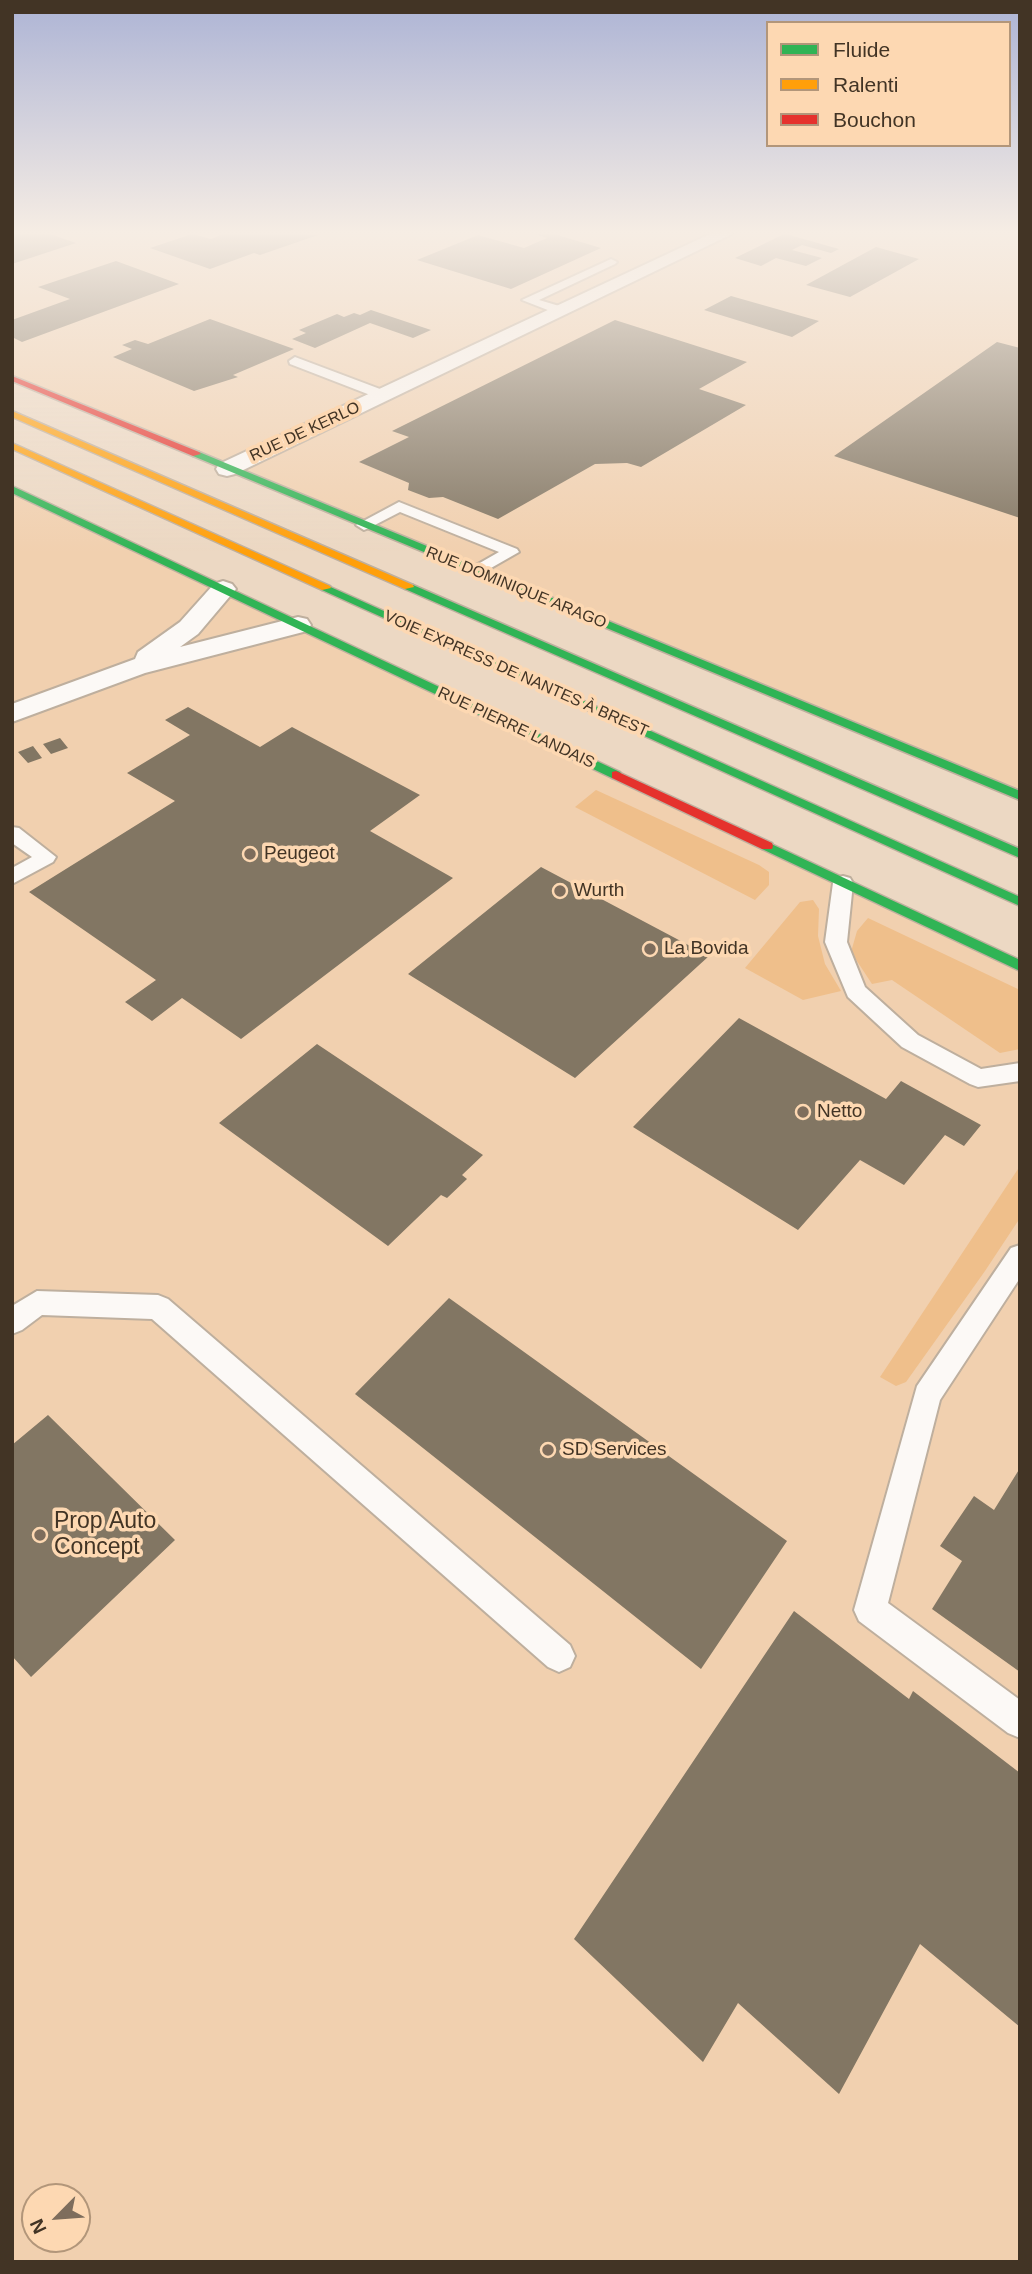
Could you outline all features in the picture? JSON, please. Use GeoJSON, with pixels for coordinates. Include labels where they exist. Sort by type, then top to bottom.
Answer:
{"type":"FeatureCollection","features":[{"type":"Feature","properties":{"kind":"main road","name":"RUE DOMINIQUE ARAGO"},"geometry":{"type":"LineString","coordinates":[[12,378],[1020,796]]}},
{"type":"Feature","properties":{"kind":"main road","name":"VOIE EXPRESS DE NANTES À BREST"},"geometry":{"type":"LineString","coordinates":[[12,414],[1020,854]]}},
{"type":"Feature","properties":{"kind":"main road","name":"VOIE EXPRESS DE NANTES À BREST"},"geometry":{"type":"LineString","coordinates":[[12,446],[1020,902]]}},
{"type":"Feature","properties":{"kind":"main road","name":"RUE PIERRE LANDAIS"},"geometry":{"type":"LineString","coordinates":[[12,489],[1020,966]]}},
{"type":"Feature","properties":{"kind":"street","name":"RUE DE KERLO"},"geometry":{"type":"LineString","coordinates":[[227,469],[500,340]]}},
{"type":"Feature","properties":{"kind":"street"},"geometry":{"type":"LineString","coordinates":[[135,667],[190,628],[223,589]]}},
{"type":"Feature","properties":{"kind":"street"},"geometry":{"type":"LineString","coordinates":[[12,713],[135,667],[298,625]]}},
{"type":"Feature","properties":{"kind":"lane"},"geometry":{"type":"LineString","coordinates":[[295,361],[383,395]]}},
{"type":"Feature","properties":{"kind":"lane"},"geometry":{"type":"LineString","coordinates":[[364,525],[399,506],[511,552],[477,571]]}},
{"type":"Feature","properties":{"kind":"lane"},"geometry":{"type":"LineString","coordinates":[[12,833],[46,857],[12,877]]}},
{"type":"Feature","properties":{"kind":"lane"},"geometry":{"type":"LineString","coordinates":[[843,883],[836,942],[856,991],[910,1041],[978,1078],[1020,1072]]}},
{"type":"Feature","properties":{"kind":"lane"},"geometry":{"type":"LineString","coordinates":[[1020,1256],[927,1395],[870,1610],[1020,1721]]}},
{"type":"Feature","properties":{"kind":"lane"},"geometry":{"type":"LineString","coordinates":[[12,1322],[37,1303],[158,1307],[559,1656]]}},
{"type":"Feature","properties":{"kind":"shaded area"},"geometry":{"type":"Polygon","coordinates":[[[12,340],[1020,340],[1020,796],[12,378],[12,340]]]}},
{"type":"Feature","properties":{"kind":"shaded area"},"geometry":{"type":"Polygon","coordinates":[[[12,489],[1020,966],[1020,2262],[12,2262],[12,489]]]}},
{"type":"Feature","properties":{"kind":"shaded area"},"geometry":{"type":"Polygon","coordinates":[[[596,790],[759,865],[769,872],[769,885],[755,900],[575,807],[596,790]]]}},
{"type":"Feature","properties":{"kind":"shaded area"},"geometry":{"type":"Polygon","coordinates":[[[813,900],[819,909],[818,936],[825,964],[841,991],[803,1000],[745,968],[800,902],[813,900]]]}},
{"type":"Feature","properties":{"kind":"shaded area"},"geometry":{"type":"Polygon","coordinates":[[[868,918],[1020,990],[1020,1049],[1000,1053],[892,980],[872,984],[851,952],[857,931],[868,918]]]}},
{"type":"Feature","properties":{"kind":"shaded area"},"geometry":{"type":"Polygon","coordinates":[[[1020,1166],[1020,1218],[985,1271],[906,1382],[896,1386],[880,1377],[1020,1166]]]}},
{"type":"Feature","properties":{"kind":"building"},"geometry":{"type":"Polygon","coordinates":[[[135,340],[148,344],[158,340],[269,340],[294,349],[233,375],[238,377],[194,391],[113,357],[132,349],[122,345],[135,340]]]}},
{"type":"Feature","properties":{"kind":"building"},"geometry":{"type":"Polygon","coordinates":[[[295,340],[332,340],[315,348],[295,340]]]}},
{"type":"Feature","properties":{"kind":"building"},"geometry":{"type":"Polygon","coordinates":[[[575,340],[678,340],[747,362],[699,389],[746,405],[641,467],[627,463],[595,464],[498,519],[443,497],[429,498],[408,490],[409,483],[359,462],[409,437],[392,431],[575,340]]]}},
{"type":"Feature","properties":{"kind":"building"},"geometry":{"type":"Polygon","coordinates":[[[997,342],[1020,348],[1020,518],[834,456],[997,342]]]}},
{"type":"Feature","properties":{"kind":"building","name":"Peugeot"},"geometry":{"type":"Polygon","coordinates":[[[188,707],[260,747],[292,727],[420,795],[370,831],[453,878],[241,1039],[182,998],[152,1021],[125,1002],[156,980],[29,892],[175,801],[127,773],[190,735],[165,720],[188,707]]]}},
{"type":"Feature","properties":{"kind":"building"},"geometry":{"type":"Polygon","coordinates":[[[60,738],[68,748],[51,754],[43,744],[60,738]]]}},
{"type":"Feature","properties":{"kind":"building"},"geometry":{"type":"Polygon","coordinates":[[[33,746],[42,758],[28,763],[18,752],[33,746]]]}},
{"type":"Feature","properties":{"kind":"building"},"geometry":{"type":"Polygon","coordinates":[[[541,867],[709,956],[575,1078],[408,974],[541,867]]]}},
{"type":"Feature","properties":{"kind":"building","name":"Netto"},"geometry":{"type":"Polygon","coordinates":[[[739,1018],[886,1099],[901,1081],[981,1125],[964,1146],[945,1135],[904,1185],[860,1160],[798,1230],[633,1127],[739,1018]]]}},
{"type":"Feature","properties":{"kind":"building"},"geometry":{"type":"Polygon","coordinates":[[[317,1044],[483,1155],[462,1175],[467,1179],[447,1198],[441,1195],[388,1246],[219,1123],[317,1044]]]}},
{"type":"Feature","properties":{"kind":"building"},"geometry":{"type":"Polygon","coordinates":[[[449,1298],[787,1541],[701,1669],[355,1394],[449,1298]]]}},
{"type":"Feature","properties":{"kind":"building"},"geometry":{"type":"Polygon","coordinates":[[[48,1415],[175,1540],[31,1677],[12,1656],[12,1445],[48,1415]]]}},
{"type":"Feature","properties":{"kind":"building"},"geometry":{"type":"Polygon","coordinates":[[[1020,1468],[1020,1672],[932,1609],[962,1561],[940,1546],[974,1496],[994,1510],[1020,1468]]]}},
{"type":"Feature","properties":{"kind":"building"},"geometry":{"type":"Polygon","coordinates":[[[794,1611],[909,1699],[913,1691],[1020,1773],[1020,2027],[920,1944],[839,2094],[738,2003],[703,2062],[574,1939],[794,1611]]]}},
{"type":"Feature","properties":{"kind":"traffic: fast"},"geometry":{"type":"LineString","coordinates":[[196,454],[1020,796]]}},
{"type":"Feature","properties":{"kind":"traffic: fast"},"geometry":{"type":"LineString","coordinates":[[12,489],[616,775]]}},
{"type":"Feature","properties":{"kind":"traffic: fast"},"geometry":{"type":"LineString","coordinates":[[409,587],[1020,854]]}},
{"type":"Feature","properties":{"kind":"traffic: fast"},"geometry":{"type":"LineString","coordinates":[[326,588],[1020,902]]}},
{"type":"Feature","properties":{"kind":"traffic: fast"},"geometry":{"type":"LineString","coordinates":[[767,846],[1020,966]]}},
{"type":"Feature","properties":{"kind":"traffic: slow"},"geometry":{"type":"LineString","coordinates":[[12,414],[409,587]]}},
{"type":"Feature","properties":{"kind":"traffic: slow"},"geometry":{"type":"LineString","coordinates":[[12,446],[326,588]]}},
{"type":"Feature","properties":{"kind":"traffic: jam"},"geometry":{"type":"LineString","coordinates":[[12,378],[196,454]]}},
{"type":"Feature","properties":{"kind":"traffic: jam"},"geometry":{"type":"LineString","coordinates":[[616,775],[767,846]]}},
{"type":"Feature","properties":{"kind":"place","name":"Peugeot"},"geometry":{"type":"Point","coordinates":[250,854]}},
{"type":"Feature","properties":{"kind":"place","name":"Wurth"},"geometry":{"type":"Point","coordinates":[560,891]}},
{"type":"Feature","properties":{"kind":"place","name":"La Bovida"},"geometry":{"type":"Point","coordinates":[650,949]}},
{"type":"Feature","properties":{"kind":"place","name":"Netto"},"geometry":{"type":"Point","coordinates":[803,1112]}},
{"type":"Feature","properties":{"kind":"place","name":"SD Services"},"geometry":{"type":"Point","coordinates":[548,1450]}},
{"type":"Feature","properties":{"kind":"place","name":"Prop Auto Concept"},"geometry":{"type":"Point","coordinates":[40,1535]}}]}
